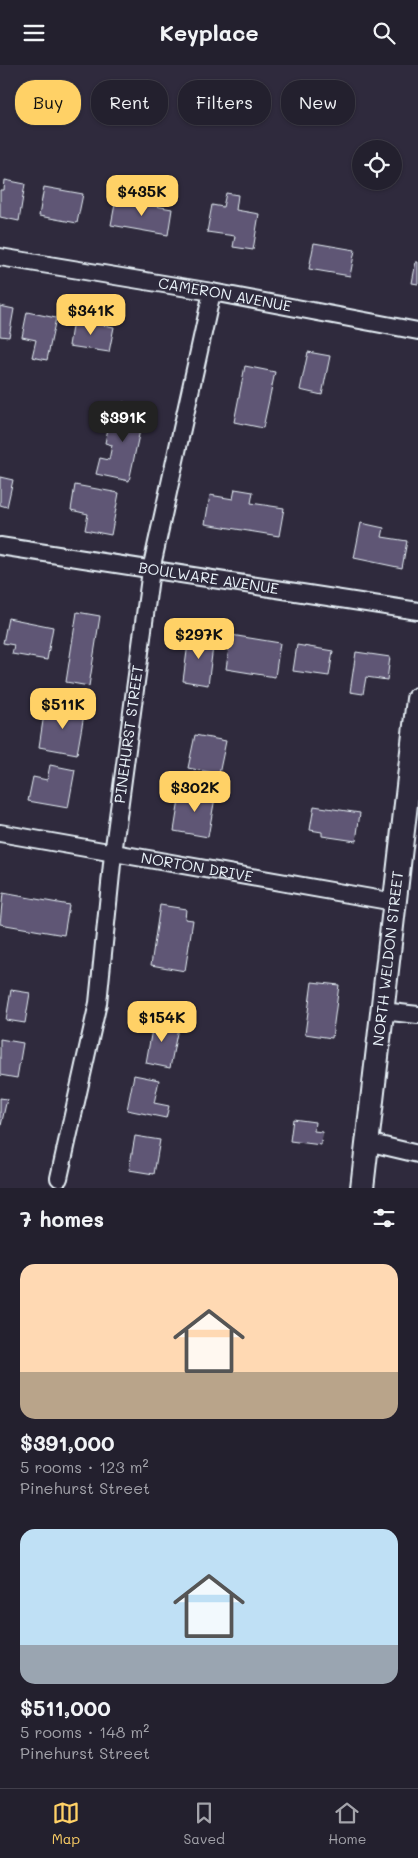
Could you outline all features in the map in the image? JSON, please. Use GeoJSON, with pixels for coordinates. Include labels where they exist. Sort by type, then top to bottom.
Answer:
{"type":"FeatureCollection","features":[{"type":"Feature","properties":{"kind":"street","name":"CAMERON AVENUE"},"geometry":{"type":"LineString","coordinates":[[0,257],[212,292],[418,331]]}},
{"type":"Feature","properties":{"kind":"street","name":"PINEHURST STREET"},"geometry":{"type":"LineString","coordinates":[[59,1178],[98,1003],[113,854],[151,570],[212,292]]}},
{"type":"Feature","properties":{"kind":"street","name":"BOULWARE AVENUE"},"geometry":{"type":"LineString","coordinates":[[0,546],[418,611]]}},
{"type":"Feature","properties":{"kind":"street","name":"NORTH WELDON STREET"},"geometry":{"type":"LineString","coordinates":[[362,1188],[418,699]]}},
{"type":"Feature","properties":{"kind":"street","name":"NORTON DRIVE"},"geometry":{"type":"LineString","coordinates":[[0,833],[394,902]]}},
{"type":"Feature","properties":{"kind":"street"},"geometry":{"type":"LineString","coordinates":[[382,1011],[418,1015]]}},
{"type":"Feature","properties":{"kind":"street"},"geometry":{"type":"LineString","coordinates":[[367,1142],[418,1154]]}},
{"type":"Feature","properties":{"kind":"building"},"geometry":{"type":"Polygon","coordinates":[[[5,180],[25,184],[19,221],[0,217],[0,190],[4,190],[5,180]]]}},
{"type":"Feature","properties":{"kind":"building"},"geometry":{"type":"Polygon","coordinates":[[[44,187],[83,194],[77,223],[39,216],[44,187]]]}},
{"type":"Feature","properties":{"kind":"building"},"geometry":{"type":"Polygon","coordinates":[[[226,193],[238,195],[236,210],[259,214],[253,250],[233,247],[235,236],[207,232],[212,205],[223,207],[226,193]]]}},
{"type":"Feature","properties":{"kind":"building"},"geometry":{"type":"Polygon","coordinates":[[[116,199],[172,209],[168,235],[111,225],[116,199]]]}},
{"type":"Feature","properties":{"kind":"building"},"geometry":{"type":"Polygon","coordinates":[[[314,243],[355,250],[350,276],[309,269],[314,243]]]}},
{"type":"Feature","properties":{"kind":"building"},"geometry":{"type":"Polygon","coordinates":[[[416,262],[418,262],[418,284],[412,283],[416,262]]]}},
{"type":"Feature","properties":{"kind":"building"},"geometry":{"type":"Polygon","coordinates":[[[0,306],[14,309],[9,337],[0,336],[0,306]]]}},
{"type":"Feature","properties":{"kind":"building"},"geometry":{"type":"Polygon","coordinates":[[[27,312],[56,318],[47,360],[32,357],[36,340],[22,337],[27,312]]]}},
{"type":"Feature","properties":{"kind":"building"},"geometry":{"type":"Polygon","coordinates":[[[73,320],[114,327],[109,352],[69,346],[73,320]]]}},
{"type":"Feature","properties":{"kind":"building"},"geometry":{"type":"Polygon","coordinates":[[[308,352],[330,356],[322,395],[300,390],[308,352]]]}},
{"type":"Feature","properties":{"kind":"building"},"geometry":{"type":"Polygon","coordinates":[[[245,366],[275,372],[263,428],[234,422],[245,366]]]}},
{"type":"Feature","properties":{"kind":"building"},"geometry":{"type":"Polygon","coordinates":[[[123,402],[145,407],[129,481],[96,474],[100,458],[109,460],[112,445],[105,443],[109,424],[118,426],[123,402]]]}},
{"type":"Feature","properties":{"kind":"building"},"geometry":{"type":"Polygon","coordinates":[[[0,477],[13,480],[7,507],[0,505],[0,477]]]}},
{"type":"Feature","properties":{"kind":"building"},"geometry":{"type":"Polygon","coordinates":[[[75,485],[119,493],[111,535],[85,530],[88,514],[71,510],[75,485]]]}},
{"type":"Feature","properties":{"kind":"building"},"geometry":{"type":"Polygon","coordinates":[[[235,489],[253,492],[251,503],[284,508],[279,536],[205,524],[210,495],[233,499],[235,489]]]}},
{"type":"Feature","properties":{"kind":"building"},"geometry":{"type":"Polygon","coordinates":[[[361,523],[384,528],[382,537],[407,541],[402,568],[354,558],[361,523]]]}},
{"type":"Feature","properties":{"kind":"building"},"geometry":{"type":"Polygon","coordinates":[[[77,612],[100,616],[89,686],[66,682],[77,612]]]}},
{"type":"Feature","properties":{"kind":"building"},"geometry":{"type":"Polygon","coordinates":[[[8,618],[53,627],[47,660],[12,654],[14,645],[3,643],[8,618]]]}},
{"type":"Feature","properties":{"kind":"building"},"geometry":{"type":"Polygon","coordinates":[[[231,635],[280,643],[275,677],[226,669],[231,635]]]}},
{"type":"Feature","properties":{"kind":"building"},"geometry":{"type":"Polygon","coordinates":[[[189,636],[214,639],[208,685],[183,681],[189,636]]]}},
{"type":"Feature","properties":{"kind":"building"},"geometry":{"type":"Polygon","coordinates":[[[297,645],[333,651],[329,676],[293,671],[297,645]]]}},
{"type":"Feature","properties":{"kind":"building"},"geometry":{"type":"Polygon","coordinates":[[[356,652],[390,657],[387,680],[366,677],[363,694],[350,692],[356,652]]]}},
{"type":"Feature","properties":{"kind":"building"},"geometry":{"type":"Polygon","coordinates":[[[58,705],[85,709],[77,754],[39,747],[44,714],[56,716],[58,705]]]}},
{"type":"Feature","properties":{"kind":"building"},"geometry":{"type":"Polygon","coordinates":[[[195,735],[226,741],[219,774],[188,768],[195,735]]]}},
{"type":"Feature","properties":{"kind":"building"},"geometry":{"type":"Polygon","coordinates":[[[50,765],[75,770],[68,808],[28,801],[33,777],[47,780],[50,765]]]}},
{"type":"Feature","properties":{"kind":"building"},"geometry":{"type":"Polygon","coordinates":[[[187,788],[216,792],[208,837],[174,831],[179,800],[184,801],[187,788]]]}},
{"type":"Feature","properties":{"kind":"building"},"geometry":{"type":"Polygon","coordinates":[[[314,806],[360,813],[356,841],[322,836],[322,832],[310,830],[314,806]]]}},
{"type":"Feature","properties":{"kind":"building"},"geometry":{"type":"Polygon","coordinates":[[[3,893],[69,905],[64,935],[0,924],[3,893]]]}},
{"type":"Feature","properties":{"kind":"building"},"geometry":{"type":"Polygon","coordinates":[[[160,905],[186,909],[185,919],[193,920],[185,971],[151,965],[160,905]]]}},
{"type":"Feature","properties":{"kind":"building"},"geometry":{"type":"Polygon","coordinates":[[[312,982],[339,985],[332,1038],[305,1034],[312,982]]]}},
{"type":"Feature","properties":{"kind":"building"},"geometry":{"type":"Polygon","coordinates":[[[11,990],[30,993],[25,1023],[6,1020],[11,990]]]}},
{"type":"Feature","properties":{"kind":"building"},"geometry":{"type":"Polygon","coordinates":[[[154,1018],[179,1023],[170,1068],[146,1063],[154,1018]]]}},
{"type":"Feature","properties":{"kind":"building"},"geometry":{"type":"Polygon","coordinates":[[[0,1039],[23,1043],[17,1078],[0,1075],[0,1039]]]}},
{"type":"Feature","properties":{"kind":"building"},"geometry":{"type":"Polygon","coordinates":[[[134,1075],[159,1080],[154,1103],[169,1106],[166,1118],[127,1110],[134,1075]]]}},
{"type":"Feature","properties":{"kind":"building"},"geometry":{"type":"Polygon","coordinates":[[[0,1098],[7,1099],[0,1130],[0,1098]]]}},
{"type":"Feature","properties":{"kind":"building"},"geometry":{"type":"Polygon","coordinates":[[[293,1119],[315,1122],[314,1131],[322,1132],[321,1145],[290,1141],[293,1119]]]}},
{"type":"Feature","properties":{"kind":"building"},"geometry":{"type":"Polygon","coordinates":[[[135,1136],[160,1140],[154,1174],[129,1170],[135,1136]]]}}]}
